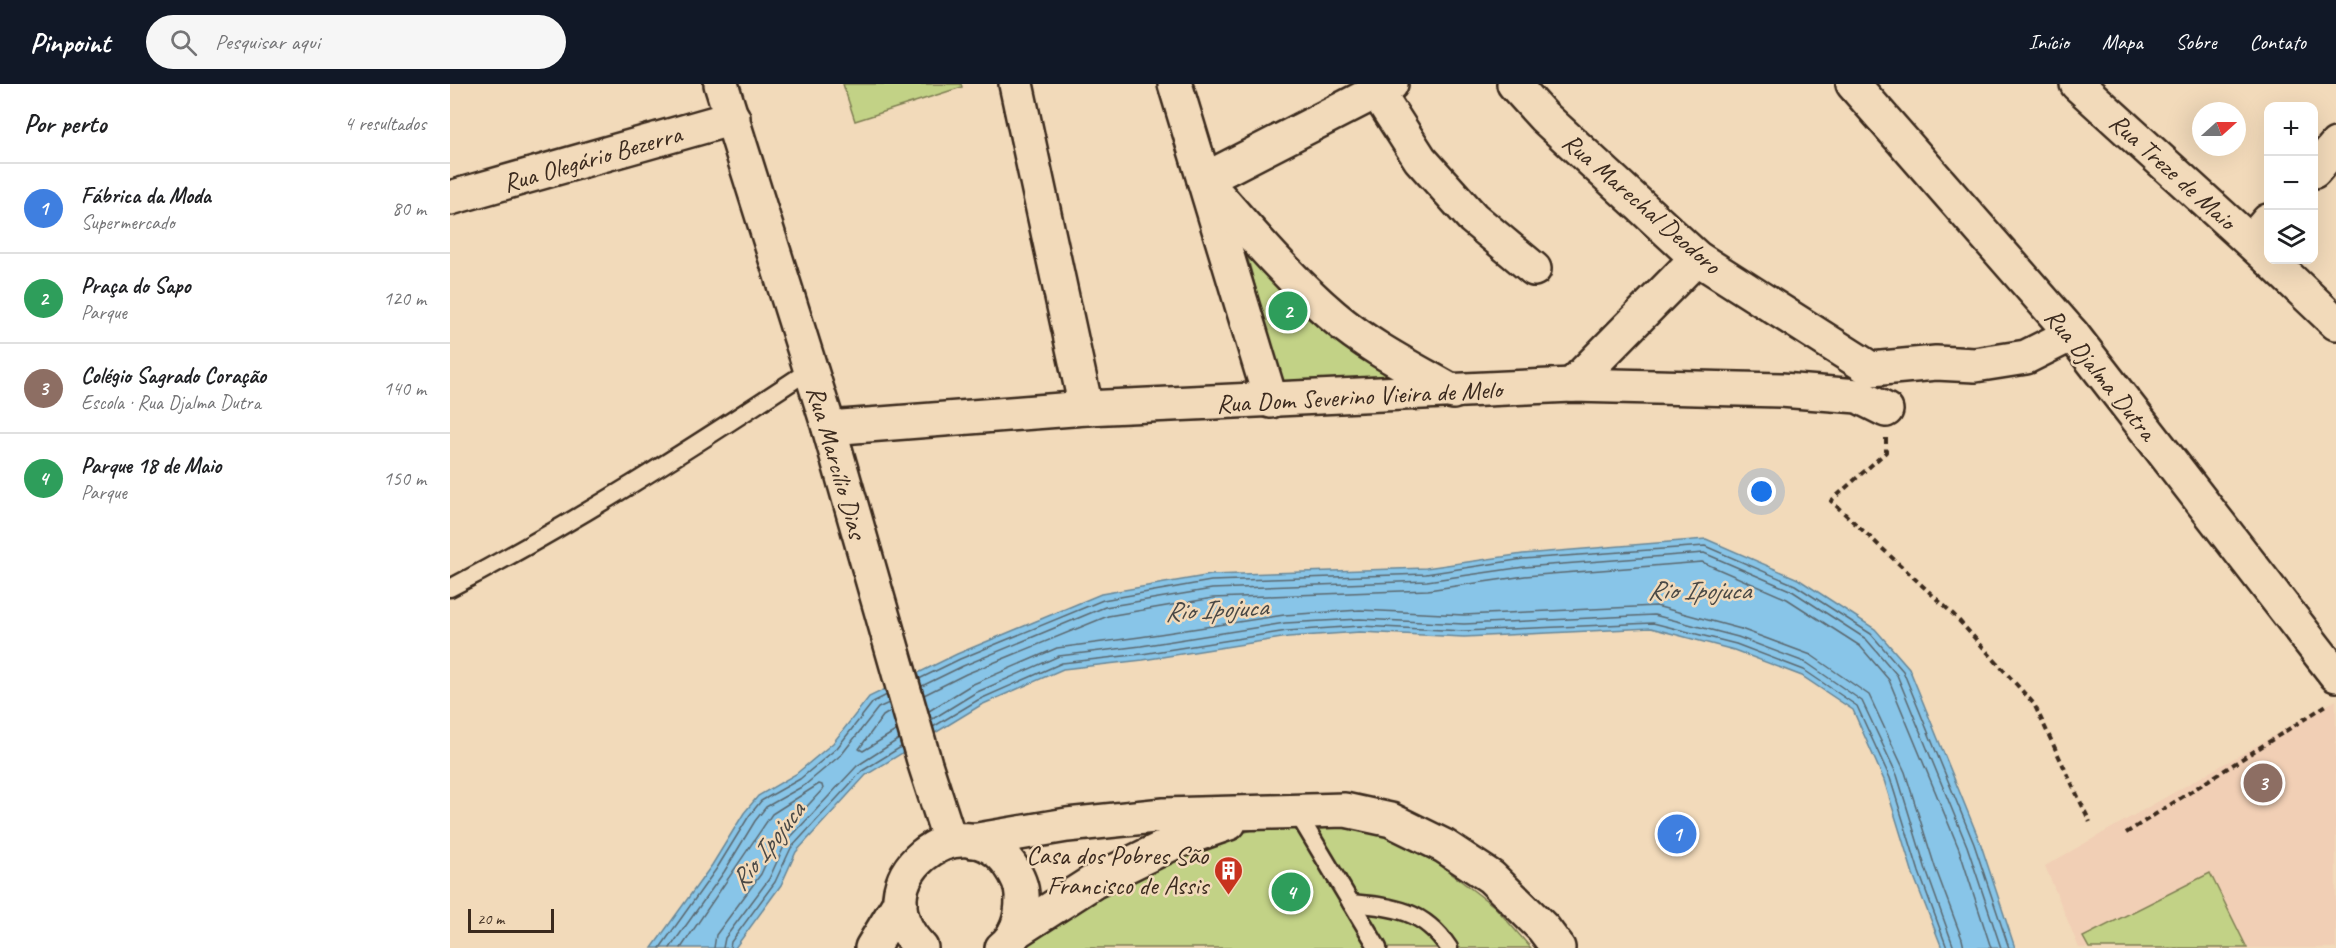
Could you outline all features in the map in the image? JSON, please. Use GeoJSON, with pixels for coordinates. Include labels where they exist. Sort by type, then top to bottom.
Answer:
{"type":"FeatureCollection","features":[{"type":"Feature","properties":{"kind":"street","name":"Rua Marcílio Dias"},"geometry":{"type":"LineString","coordinates":[[721,84],[829,428],[925,764],[961,841]]}},
{"type":"Feature","properties":{"kind":"street"},"geometry":{"type":"LineString","coordinates":[[1016,84],[1086,408]]}},
{"type":"Feature","properties":{"kind":"street"},"geometry":{"type":"LineString","coordinates":[[1175,84],[1271,401]]}},
{"type":"Feature","properties":{"kind":"street","name":"Rua Marechal Deodoro"},"geometry":{"type":"LineString","coordinates":[[1514,84],[1543,116],[1698,258],[1871,369],[1936,363],[1975,365],[2026,357],[2072,334]]}},
{"type":"Feature","properties":{"kind":"street","name":"Rua Treze de Maio"},"geometry":{"type":"LineString","coordinates":[[2077,84],[2264,244]]}},
{"type":"Feature","properties":{"kind":"street"},"geometry":{"type":"LineString","coordinates":[[1204,180],[1384,88],[1420,159],[1473,218],[1534,269]]}},
{"type":"Feature","properties":{"kind":"street","name":"Rua Djalma Dutra"},"geometry":{"type":"LineString","coordinates":[[1865,88],[2072,334],[2336,675]]}},
{"type":"Feature","properties":{"kind":"street","name":"Rua Olegário Bezerra"},"geometry":{"type":"LineString","coordinates":[[450,198],[733,118]]}},
{"type":"Feature","properties":{"kind":"street"},"geometry":{"type":"LineString","coordinates":[[1204,180],[1262,245],[1333,316],[1363,339],[1453,392]]}},
{"type":"Feature","properties":{"kind":"street"},"geometry":{"type":"LineString","coordinates":[[1572,385],[1698,258]]}},
{"type":"Feature","properties":{"kind":"street","name":"Rua Treze de Maio"},"geometry":{"type":"LineString","coordinates":[[2283,264],[2336,322]]}},
{"type":"Feature","properties":{"kind":"street","name":"Rua Dom Severino Vieira de Melo"},"geometry":{"type":"LineString","coordinates":[[829,428],[1086,408],[1572,385],[1781,390],[1858,396],[1886,410]]}},
{"type":"Feature","properties":{"kind":"street"},"geometry":{"type":"LineString","coordinates":[[921,948],[912,938],[903,921],[900,902],[903,881],[914,862],[930,849],[961,841],[1067,825],[1164,815],[1345,810],[1391,820],[1444,846],[1491,876],[1543,928],[1558,948]]}},
{"type":"Feature","properties":{"kind":"street"},"geometry":{"type":"LineString","coordinates":[[1009,940],[1093,882],[1175,842],[1262,812]]}},
{"type":"Feature","properties":{"kind":"street"},"geometry":{"type":"LineString","coordinates":[[961,841],[990,847],[1006,859],[1017,875],[1022,894],[1022,914],[1009,940]]}},
{"type":"Feature","properties":{"kind":"street"},"geometry":{"type":"LineString","coordinates":[[872,948],[900,902]]}},
{"type":"Feature","properties":{"kind":"lane"},"geometry":{"type":"LineString","coordinates":[[450,588],[526,548],[697,444],[810,369]]}},
{"type":"Feature","properties":{"kind":"lane"},"geometry":{"type":"LineString","coordinates":[[1296,811],[1378,948]]}},
{"type":"Feature","properties":{"kind":"lane"},"geometry":{"type":"LineString","coordinates":[[1351,903],[1393,907],[1419,917],[1449,948]]}},
{"type":"Feature","properties":{"kind":"path"},"geometry":{"type":"LineString","coordinates":[[1886,410],[1886,452],[1831,501],[1954,615],[2034,704],[2090,822]]}},
{"type":"Feature","properties":{"kind":"path"},"geometry":{"type":"LineString","coordinates":[[2126,833],[2336,699]]}},
{"type":"Feature","properties":{"kind":"shaded area"},"geometry":{"type":"Polygon","coordinates":[[[2336,700],[2336,948],[2079,948],[2045,866],[2336,700]]]}},
{"type":"Feature","properties":{"kind":"green space"},"geometry":{"type":"Polygon","coordinates":[[[843,84],[961,84],[962,87],[855,121],[843,84]]]}},
{"type":"Feature","properties":{"kind":"green space"},"geometry":{"type":"Polygon","coordinates":[[[1238,220],[1427,384],[1281,387],[1238,220]]]}},
{"type":"Feature","properties":{"kind":"green space"},"geometry":{"type":"Polygon","coordinates":[[[1310,825],[1381,832],[1436,862],[1495,907],[1531,948],[1016,948],[1133,877],[1200,847],[1264,826],[1310,825]]]}},
{"type":"Feature","properties":{"kind":"green space"},"geometry":{"type":"Polygon","coordinates":[[[2210,873],[2247,948],[2089,948],[2083,937],[2210,873]]]}},
{"type":"Feature","properties":{"kind":"water","name":"Rio Ipojuca"},"geometry":{"type":"Polygon","coordinates":[[[1706,539],[1798,579],[1875,629],[1909,668],[1980,842],[2015,948],[1942,948],[1913,874],[1884,780],[1853,710],[1802,676],[1734,650],[1651,628],[1464,637],[1360,632],[1288,637],[1143,660],[1063,669],[981,705],[866,775],[796,852],[781,885],[735,948],[652,948],[758,796],[796,774],[833,743],[869,697],[957,654],[1101,594],[1211,575],[1426,568],[1523,554],[1706,539]]]}},
{"type":"Feature","properties":{"kind":"place","name":"Praça do Sapo"},"geometry":{"type":"Point","coordinates":[1288,311]}},
{"type":"Feature","properties":{"kind":"place","name":"Colégio Sagrado Coração"},"geometry":{"type":"Point","coordinates":[2263,783]}},
{"type":"Feature","properties":{"kind":"place","name":"Fábrica da Moda"},"geometry":{"type":"Point","coordinates":[1677,834]}},
{"type":"Feature","properties":{"kind":"place","name":"Parque 18 de Maio"},"geometry":{"type":"Point","coordinates":[1291,892]}},
{"type":"Feature","properties":{"kind":"place","name":"Casa dos Pobres São Francisco de Assis"},"geometry":{"type":"Point","coordinates":[1229,896]}}]}
